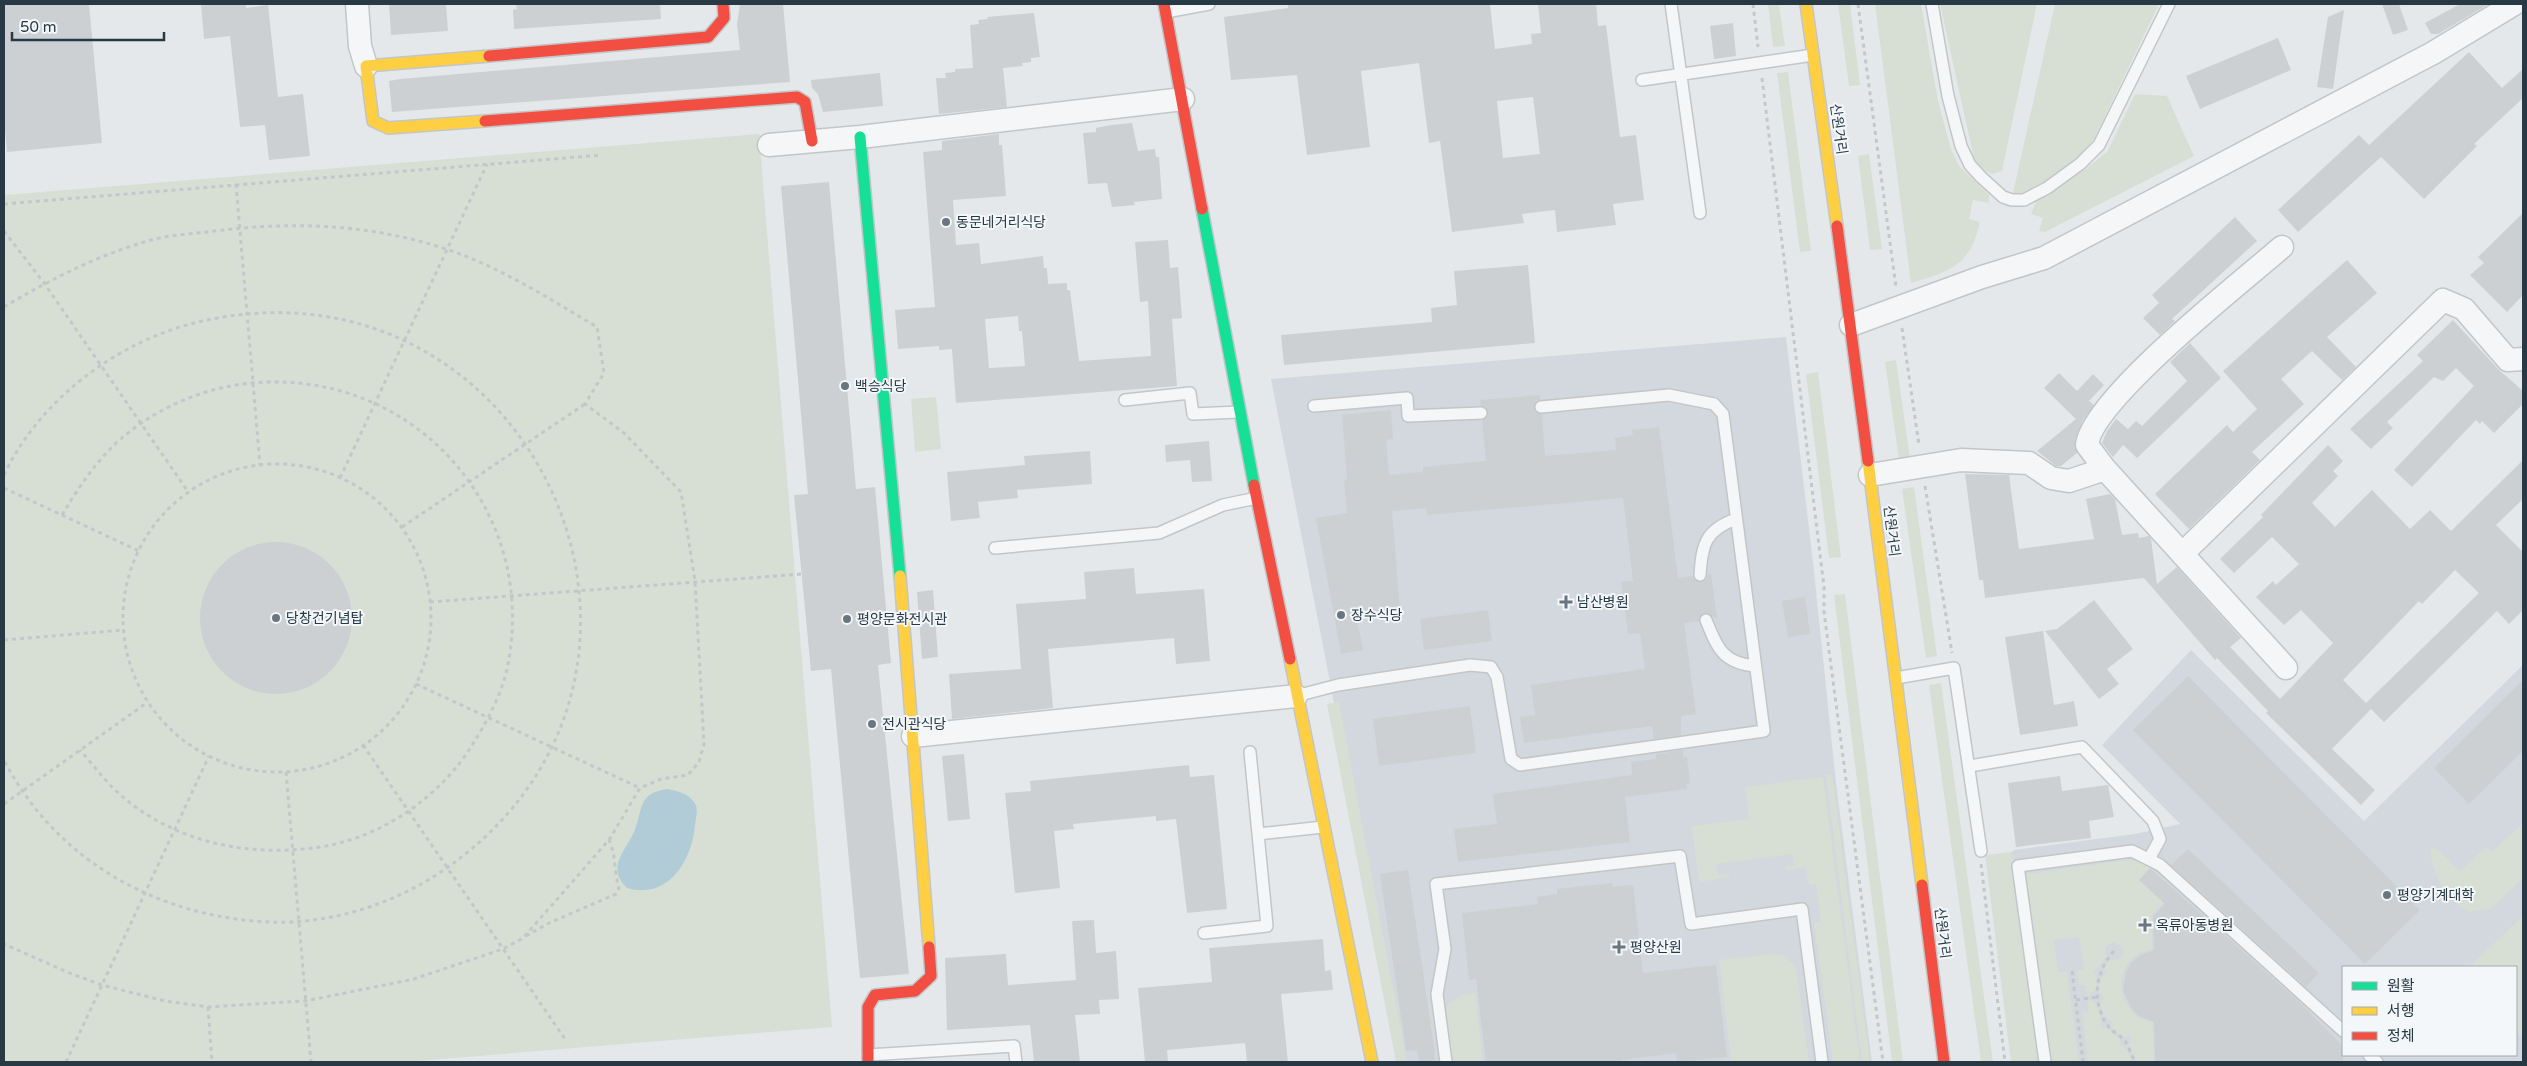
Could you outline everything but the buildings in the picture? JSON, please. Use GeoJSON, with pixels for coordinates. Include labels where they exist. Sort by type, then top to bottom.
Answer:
{"type":"FeatureCollection","features":[{"type":"Feature","properties":{"kind":"street"},"geometry":{"type":"LineString","coordinates":[[357,4],[360,46],[366,66],[373,121],[388,128],[797,97],[805,102],[812,141]]}},
{"type":"Feature","properties":{"kind":"street"},"geometry":{"type":"LineString","coordinates":[[366,66],[708,37],[724,18],[723,4]]}},
{"type":"Feature","properties":{"kind":"street","name":"산원거리"},"geometry":{"type":"LineString","coordinates":[[1806,4],[1851,325],[1944,1062]]}},
{"type":"Feature","properties":{"kind":"street"},"geometry":{"type":"LineString","coordinates":[[1851,325],[2044,258],[2416,62],[2515,4],[2523,12]]}},
{"type":"Feature","properties":{"kind":"street"},"geometry":{"type":"LineString","coordinates":[[1165,8],[1184,99],[1239,412],[1372,1062]]}},
{"type":"Feature","properties":{"kind":"street"},"geometry":{"type":"LineString","coordinates":[[769,145],[860,137],[1184,99]]}},
{"type":"Feature","properties":{"kind":"street"},"geometry":{"type":"LineString","coordinates":[[860,137],[913,736],[931,976],[915,992],[875,996],[868,1007],[868,1059]]}},
{"type":"Feature","properties":{"kind":"street"},"geometry":{"type":"LineString","coordinates":[[2282,247],[2151,360],[2112,402],[2088,435],[2087,445],[2104,469],[2286,668]]}},
{"type":"Feature","properties":{"kind":"street"},"geometry":{"type":"LineString","coordinates":[[2182,554],[2443,300],[2464,309],[2508,360],[2523,359]]}},
{"type":"Feature","properties":{"kind":"street"},"geometry":{"type":"LineString","coordinates":[[1870,475],[1962,460],[2029,463],[2051,478],[2069,481],[2104,469]]}},
{"type":"Feature","properties":{"kind":"street"},"geometry":{"type":"LineString","coordinates":[[913,736],[1296,696]]}},
{"type":"Feature","properties":{"kind":"lane"},"geometry":{"type":"LineString","coordinates":[[1165,8],[1209,4]]}},
{"type":"Feature","properties":{"kind":"lane"},"geometry":{"type":"LineString","coordinates":[[1670,4],[1700,213]]}},
{"type":"Feature","properties":{"kind":"lane"},"geometry":{"type":"LineString","coordinates":[[1932,4],[1948,96],[1961,146],[1970,165],[1981,178],[2003,197],[2012,200],[2024,200],[2047,188],[2080,164],[2099,145],[2169,4]]}},
{"type":"Feature","properties":{"kind":"lane"},"geometry":{"type":"LineString","coordinates":[[1642,80],[1760,61],[1813,55]]}},
{"type":"Feature","properties":{"kind":"lane"},"geometry":{"type":"LineString","coordinates":[[1125,400],[1190,393],[1194,414],[1239,412]]}},
{"type":"Feature","properties":{"kind":"lane"},"geometry":{"type":"LineString","coordinates":[[1296,696],[1338,685],[1470,665],[1491,667],[1497,676],[1511,760],[1520,765],[1764,731],[1723,414],[1714,404],[1669,394],[1541,407]]}},
{"type":"Feature","properties":{"kind":"lane"},"geometry":{"type":"LineString","coordinates":[[1314,406],[1407,398],[1408,416],[1481,413]]}},
{"type":"Feature","properties":{"kind":"lane"},"geometry":{"type":"LineString","coordinates":[[995,548],[1159,533],[1223,505],[1257,498]]}},
{"type":"Feature","properties":{"kind":"lane"},"geometry":{"type":"LineString","coordinates":[[1700,576],[1702,548],[1712,532],[1724,523],[1736,519]]}},
{"type":"Feature","properties":{"kind":"lane"},"geometry":{"type":"LineString","coordinates":[[1706,620],[1717,646],[1729,660],[1740,665],[1755,666]]}},
{"type":"Feature","properties":{"kind":"lane"},"geometry":{"type":"LineString","coordinates":[[1896,678],[1954,668],[1970,766],[1981,851]]}},
{"type":"Feature","properties":{"kind":"lane"},"geometry":{"type":"LineString","coordinates":[[1970,766],[2082,747],[2153,821],[2160,840],[2149,859]]}},
{"type":"Feature","properties":{"kind":"lane"},"geometry":{"type":"LineString","coordinates":[[1204,932],[1267,926],[1250,752]]}},
{"type":"Feature","properties":{"kind":"lane"},"geometry":{"type":"LineString","coordinates":[[1258,834],[1323,827]]}},
{"type":"Feature","properties":{"kind":"lane"},"geometry":{"type":"LineString","coordinates":[[2045,1062],[2018,866],[2132,851],[2160,865],[2342,1031]]}},
{"type":"Feature","properties":{"kind":"lane"},"geometry":{"type":"LineString","coordinates":[[1446,1062],[1437,994],[1445,949],[1436,884],[1680,856],[1691,924],[1802,909],[1822,1062]]}},
{"type":"Feature","properties":{"kind":"lane"},"geometry":{"type":"LineString","coordinates":[[868,1059],[1014,1046],[1016,1062]]}},
{"type":"Feature","properties":{"kind":"path"},"geometry":{"type":"LineString","coordinates":[[1753,4],[1824,587],[1824,612],[1883,1062]]}},
{"type":"Feature","properties":{"kind":"path"},"geometry":{"type":"LineString","coordinates":[[1858,4],[1899,307],[1954,668]]}},
{"type":"Feature","properties":{"kind":"path"},"geometry":{"type":"LineString","coordinates":[[4,204],[602,155]]}},
{"type":"Feature","properties":{"kind":"path"},"geometry":{"type":"LineString","coordinates":[[340,478],[487,164]]}},
{"type":"Feature","properties":{"kind":"path"},"geometry":{"type":"LineString","coordinates":[[236,184],[260,466]]}},
{"type":"Feature","properties":{"kind":"path"},"geometry":{"type":"LineString","coordinates":[[4,307],[44,283],[85,262],[153,239],[241,227],[292,224],[366,228],[446,249],[517,279],[597,327],[604,373],[585,404],[402,527]]}},
{"type":"Feature","properties":{"kind":"path"},"geometry":{"type":"LineString","coordinates":[[4,231],[44,283],[189,493]]}},
{"type":"Feature","properties":{"kind":"path"},"geometry":{"type":"LineString","coordinates":[[4,475],[27,438],[49,410],[75,386],[101,366],[134,346],[166,332],[200,321],[264,312]]}},
{"type":"Feature","properties":{"kind":"path"},"geometry":{"type":"LineString","coordinates":[[4,760],[22,791],[53,829],[108,874],[145,894],[172,905],[206,915],[241,920],[299,921],[347,913],[382,902],[414,888],[447,868],[473,848],[499,824],[521,796],[550,747],[568,701],[576,666],[580,631],[579,590],[566,526],[554,492],[526,444],[495,405],[469,381],[440,360],[376,329],[342,319],[307,313],[280,312]]}},
{"type":"Feature","properties":{"kind":"path"},"geometry":{"type":"LineString","coordinates":[[62,515],[88,474],[122,438],[162,410],[208,390],[254,382],[306,382],[354,393],[399,414],[438,444],[470,481],[494,525],[509,572],[513,621],[506,670],[489,718],[464,759],[430,795],[408,811],[390,823],[344,842],[292,852],[246,850],[198,839],[153,818],[113,788],[80,750]]}},
{"type":"Feature","properties":{"kind":"path"},"geometry":{"type":"LineString","coordinates":[[523,938],[609,840],[640,788],[660,779],[688,775],[699,762],[704,744],[695,581],[681,492],[624,433],[585,404]]}},
{"type":"Feature","properties":{"kind":"path"},"geometry":{"type":"LineString","coordinates":[[288,464],[310,468],[340,478],[369,494],[386,508],[402,527],[421,564],[430,602],[431,628],[428,650],[416,684],[401,710],[386,726],[363,745],[331,762],[310,768],[286,771],[245,769],[209,756],[185,742],[168,727],[148,702],[133,673],[123,630],[126,586],[139,551],[158,521],[189,493],[223,474],[260,466],[288,464]]}},
{"type":"Feature","properties":{"kind":"path"},"geometry":{"type":"LineString","coordinates":[[4,488],[139,551]]}},
{"type":"Feature","properties":{"kind":"path"},"geometry":{"type":"LineString","coordinates":[[430,602],[802,574]]}},
{"type":"Feature","properties":{"kind":"path"},"geometry":{"type":"LineString","coordinates":[[4,640],[123,630]]}},
{"type":"Feature","properties":{"kind":"path"},"geometry":{"type":"LineString","coordinates":[[416,684],[640,788]]}},
{"type":"Feature","properties":{"kind":"path"},"geometry":{"type":"LineString","coordinates":[[4,804],[148,702]]}},
{"type":"Feature","properties":{"kind":"path"},"geometry":{"type":"LineString","coordinates":[[363,745],[567,1042]]}},
{"type":"Feature","properties":{"kind":"path"},"geometry":{"type":"LineString","coordinates":[[66,1062],[209,756]]}},
{"type":"Feature","properties":{"kind":"path"},"geometry":{"type":"LineString","coordinates":[[286,771],[305,1001],[312,1062]]}},
{"type":"Feature","properties":{"kind":"path"},"geometry":{"type":"LineString","coordinates":[[4,944],[102,985],[165,1001],[208,1007],[305,1001],[414,979],[503,949],[549,923],[616,894],[619,888],[614,869],[614,851],[609,840]]}},
{"type":"Feature","properties":{"kind":"path"},"geometry":{"type":"LineString","coordinates":[[1981,851],[2005,1062]]}},
{"type":"Feature","properties":{"kind":"path"},"geometry":{"type":"LineString","coordinates":[[2114,951],[2103,967],[2098,979],[2098,997],[2103,1017],[2109,1028],[2126,1042],[2135,1062]]}},
{"type":"Feature","properties":{"kind":"path"},"geometry":{"type":"LineString","coordinates":[[2072,971],[2083,1062]]}},
{"type":"Feature","properties":{"kind":"path"},"geometry":{"type":"LineString","coordinates":[[2076,1000],[2098,997]]}},
{"type":"Feature","properties":{"kind":"path"},"geometry":{"type":"LineString","coordinates":[[208,1007],[212,1062]]}},
{"type":"Feature","properties":{"kind":"shaded area"},"geometry":{"type":"Polygon","coordinates":[[[1768,4],[1779,4],[1785,46],[1773,47],[1768,4]]]}},
{"type":"Feature","properties":{"kind":"shaded area"},"geometry":{"type":"Polygon","coordinates":[[[1838,4],[1850,4],[1860,85],[1849,86],[1838,4]]]}},
{"type":"Feature","properties":{"kind":"shaded area"},"geometry":{"type":"Polygon","coordinates":[[[1875,4],[1921,4],[1938,101],[1951,149],[1959,166],[1989,195],[1989,203],[1973,200],[1969,219],[1980,222],[1971,248],[1964,257],[1948,270],[1911,283],[1875,4]]]}},
{"type":"Feature","properties":{"kind":"shaded area"},"geometry":{"type":"Polygon","coordinates":[[[1940,4],[2037,4],[2002,171],[1992,174],[1982,169],[1974,159],[1940,4]]]}},
{"type":"Feature","properties":{"kind":"shaded area"},"geometry":{"type":"Polygon","coordinates":[[[2055,4],[2159,4],[2094,139],[2061,173],[2040,186],[2019,195],[2013,193],[2055,4]]]}},
{"type":"Feature","properties":{"kind":"shaded area"},"geometry":{"type":"Polygon","coordinates":[[[1788,72],[1811,251],[1800,252],[1777,73],[1788,72]]]}},
{"type":"Feature","properties":{"kind":"shaded area"},"geometry":{"type":"Polygon","coordinates":[[[2135,94],[2167,96],[2194,156],[2045,232],[2039,231],[2043,218],[2031,214],[2036,201],[2083,171],[2107,152],[2135,94]]]}},
{"type":"Feature","properties":{"kind":"shaded area"},"geometry":{"type":"Polygon","coordinates":[[[759,134],[832,1027],[406,1062],[4,1062],[4,195],[759,134]]]}},
{"type":"Feature","properties":{"kind":"shaded area"},"geometry":{"type":"Polygon","coordinates":[[[1869,154],[1882,249],[1870,250],[1858,156],[1869,154]]]}},
{"type":"Feature","properties":{"kind":"shaded area","name":"남산병원"},"geometry":{"type":"Polygon","coordinates":[[[1786,337],[1813,562],[1836,783],[1872,1062],[1404,1062],[1271,379],[1786,337]]]}},
{"type":"Feature","properties":{"kind":"shaded area"},"geometry":{"type":"Polygon","coordinates":[[[1896,360],[1910,458],[1899,460],[1885,362],[1896,360]]]}},
{"type":"Feature","properties":{"kind":"shaded area"},"geometry":{"type":"Polygon","coordinates":[[[1818,372],[1841,557],[1829,558],[1806,374],[1818,372]]]}},
{"type":"Feature","properties":{"kind":"shaded area"},"geometry":{"type":"Polygon","coordinates":[[[936,397],[941,449],[915,452],[911,399],[936,397]]]}},
{"type":"Feature","properties":{"kind":"shaded area"},"geometry":{"type":"Polygon","coordinates":[[[1914,487],[1937,656],[1926,658],[1902,489],[1914,487]]]}},
{"type":"Feature","properties":{"kind":"shaded area"},"geometry":{"type":"Polygon","coordinates":[[[1845,594],[1903,1062],[1892,1062],[1834,595],[1845,594]]]}},
{"type":"Feature","properties":{"kind":"shaded area"},"geometry":{"type":"Polygon","coordinates":[[[2191,650],[2364,821],[2523,665],[2523,1062],[2029,1062],[2003,859],[2014,850],[2135,834],[2180,824],[2102,745],[2191,650]]]}},
{"type":"Feature","properties":{"kind":"shaded area"},"geometry":{"type":"Polygon","coordinates":[[[1941,683],[1993,1062],[1981,1062],[1929,685],[1941,683]]]}},
{"type":"Feature","properties":{"kind":"shaded area"},"geometry":{"type":"Polygon","coordinates":[[[1339,702],[1407,1062],[1396,1062],[1327,704],[1339,702]]]}},
{"type":"Feature","properties":{"kind":"shaded area"},"geometry":{"type":"Polygon","coordinates":[[[1826,775],[1832,775],[1870,1062],[1862,1062],[1826,775]]]}},
{"type":"Feature","properties":{"kind":"shaded area"},"geometry":{"type":"Polygon","coordinates":[[[1823,777],[1860,1062],[1833,1062],[1814,923],[1821,922],[1816,884],[1809,885],[1806,867],[1785,870],[1785,867],[1794,865],[1792,854],[1716,864],[1718,875],[1729,874],[1729,877],[1699,882],[1692,826],[1749,819],[1745,787],[1823,777]]]}},
{"type":"Feature","properties":{"kind":"shaded area"},"geometry":{"type":"Polygon","coordinates":[[[2521,825],[2523,827],[2523,878],[2492,908],[2469,912],[2460,906],[2447,893],[2438,878],[2430,851],[2432,848],[2438,850],[2460,871],[2486,847],[2492,852],[2521,825]]]}},
{"type":"Feature","properties":{"kind":"shaded area"},"geometry":{"type":"Polygon","coordinates":[[[2012,852],[2039,1062],[2011,1062],[1985,855],[2012,852]]]}},
{"type":"Feature","properties":{"kind":"shaded area"},"geometry":{"type":"Polygon","coordinates":[[[2128,860],[2148,866],[2160,875],[2175,891],[2152,915],[2152,950],[2139,954],[2129,962],[2123,973],[2124,997],[2130,1009],[2140,1017],[2153,1022],[2154,1062],[2136,1062],[2129,1047],[2131,1037],[2121,1036],[2111,1027],[2112,1021],[2104,1016],[2100,1003],[2104,998],[2098,991],[2100,979],[2107,973],[2104,968],[2109,960],[2115,961],[2123,956],[2122,946],[2113,942],[2105,947],[2106,957],[2094,972],[2097,978],[2095,991],[2087,996],[2085,985],[2079,985],[2077,971],[2084,969],[2079,937],[2054,940],[2058,972],[2067,972],[2079,1062],[2050,1062],[2026,874],[2128,860]]]}},
{"type":"Feature","properties":{"kind":"shaded area"},"geometry":{"type":"Polygon","coordinates":[[[2523,916],[2523,1040],[2517,1033],[2517,966],[2470,966],[2523,916]]]}},
{"type":"Feature","properties":{"kind":"shaded area"},"geometry":{"type":"Polygon","coordinates":[[[1773,954],[1782,955],[1796,966],[1809,1062],[1710,1062],[1731,1059],[1719,960],[1773,954]]]}},
{"type":"Feature","properties":{"kind":"shaded area"},"geometry":{"type":"Polygon","coordinates":[[[1475,993],[1483,1062],[1452,1062],[1446,1011],[1448,1004],[1462,995],[1475,993]]]}},
{"type":"Feature","properties":{"kind":"shaded area"},"geometry":{"type":"Polygon","coordinates":[[[2092,1000],[2097,1004],[2102,1027],[2108,1029],[2120,1039],[2120,1045],[2126,1048],[2133,1062],[2088,1062],[2082,1013],[2089,1012],[2087,1001],[2092,1000]]]}},
{"type":"Feature","properties":{"kind":"water"},"geometry":{"type":"Polygon","coordinates":[[[667,789],[685,794],[696,804],[697,810],[693,838],[689,851],[676,874],[666,883],[655,888],[642,890],[627,888],[618,873],[619,860],[634,832],[646,799],[650,794],[667,789]]]}},
{"type":"Feature","properties":{"kind":"traffic: fast"},"geometry":{"type":"LineString","coordinates":[[860,137],[900,576]]}},
{"type":"Feature","properties":{"kind":"traffic: fast"},"geometry":{"type":"LineString","coordinates":[[1202,209],[1254,485]]}},
{"type":"Feature","properties":{"kind":"traffic: slow"},"geometry":{"type":"LineString","coordinates":[[1806,4],[1837,226]]}},
{"type":"Feature","properties":{"kind":"traffic: slow"},"geometry":{"type":"LineString","coordinates":[[485,121],[388,128],[373,121],[366,66],[489,56]]}},
{"type":"Feature","properties":{"kind":"traffic: slow"},"geometry":{"type":"LineString","coordinates":[[1868,461],[1922,885]]}},
{"type":"Feature","properties":{"kind":"traffic: slow"},"geometry":{"type":"LineString","coordinates":[[900,576],[929,947]]}},
{"type":"Feature","properties":{"kind":"traffic: slow"},"geometry":{"type":"LineString","coordinates":[[1290,659],[1372,1062]]}},
{"type":"Feature","properties":{"kind":"traffic: jam"},"geometry":{"type":"LineString","coordinates":[[489,56],[708,37],[724,18],[723,4]]}},
{"type":"Feature","properties":{"kind":"traffic: jam"},"geometry":{"type":"LineString","coordinates":[[1164,4],[1202,209]]}},
{"type":"Feature","properties":{"kind":"traffic: jam"},"geometry":{"type":"LineString","coordinates":[[485,121],[797,97],[805,102],[812,141]]}},
{"type":"Feature","properties":{"kind":"traffic: jam"},"geometry":{"type":"LineString","coordinates":[[1837,226],[1868,461]]}},
{"type":"Feature","properties":{"kind":"traffic: jam"},"geometry":{"type":"LineString","coordinates":[[1254,485],[1290,659]]}},
{"type":"Feature","properties":{"kind":"traffic: jam"},"geometry":{"type":"LineString","coordinates":[[1922,885],[1944,1062]]}},
{"type":"Feature","properties":{"kind":"traffic: jam"},"geometry":{"type":"LineString","coordinates":[[868,1062],[868,1007],[875,995],[915,991],[931,976],[929,947]]}},
{"type":"Feature","properties":{"kind":"place","name":"동문네거리식당"},"geometry":{"type":"Point","coordinates":[946,222]}},
{"type":"Feature","properties":{"kind":"place","name":"백승식당"},"geometry":{"type":"Point","coordinates":[845,386]}},
{"type":"Feature","properties":{"kind":"place","name":"남산병원"},"geometry":{"type":"Point","coordinates":[1566,602]}},
{"type":"Feature","properties":{"kind":"place","name":"장수식당"},"geometry":{"type":"Point","coordinates":[1341,615]}},
{"type":"Feature","properties":{"kind":"place","name":"당창건기념탑"},"geometry":{"type":"Point","coordinates":[276,618]}},
{"type":"Feature","properties":{"kind":"place","name":"평양문화전시관"},"geometry":{"type":"Point","coordinates":[847,619]}},
{"type":"Feature","properties":{"kind":"place","name":"전시관식당"},"geometry":{"type":"Point","coordinates":[872,724]}},
{"type":"Feature","properties":{"kind":"place","name":"평양기계대학"},"geometry":{"type":"Point","coordinates":[2387,895]}},
{"type":"Feature","properties":{"kind":"place","name":"옥류아동병원"},"geometry":{"type":"Point","coordinates":[2145,925]}},
{"type":"Feature","properties":{"kind":"place","name":"평양산원"},"geometry":{"type":"Point","coordinates":[1619,947]}}]}
